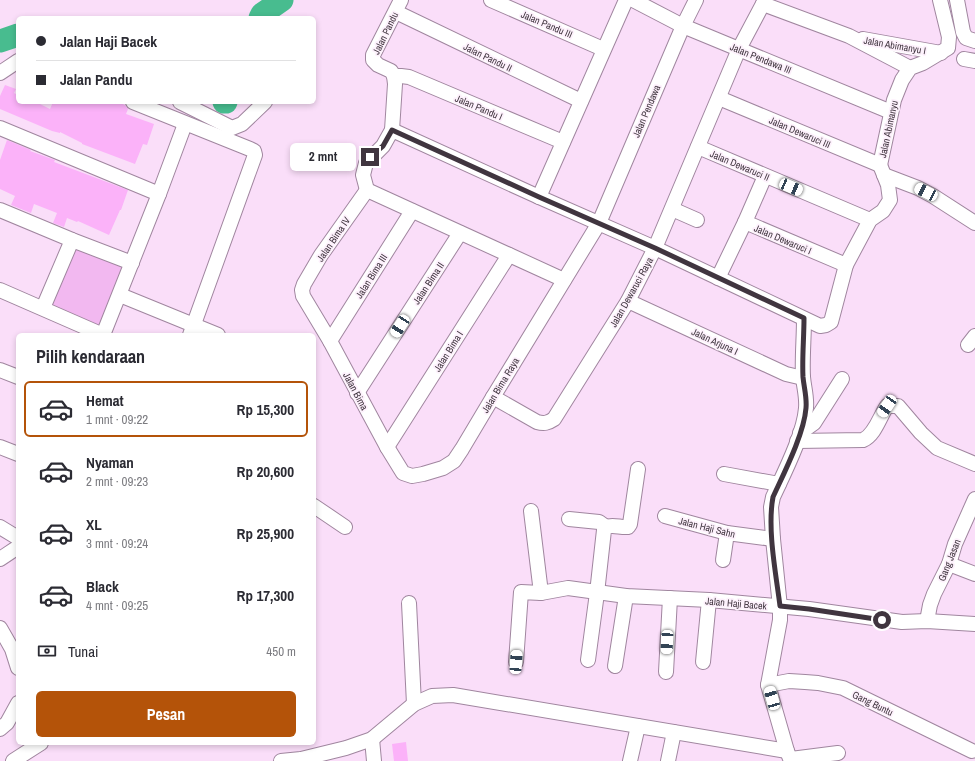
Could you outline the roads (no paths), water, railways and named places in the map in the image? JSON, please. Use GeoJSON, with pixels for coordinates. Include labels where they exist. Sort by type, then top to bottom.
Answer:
{"type":"FeatureCollection","features":[{"type":"Feature","properties":{"kind":"street","name":"Jalan Pandu III"},"geometry":{"type":"LineString","coordinates":[[491,0],[603,49]]}},
{"type":"Feature","properties":{"kind":"street"},"geometry":{"type":"LineString","coordinates":[[539,197],[603,49],[626,0]]}},
{"type":"Feature","properties":{"kind":"street","name":"Jalan Pendawa III"},"geometry":{"type":"LineString","coordinates":[[633,0],[683,26],[891,112]]}},
{"type":"Feature","properties":{"kind":"street","name":"Jalan Pendawa"},"geometry":{"type":"LineString","coordinates":[[598,223],[683,26],[696,0]]}},
{"type":"Feature","properties":{"kind":"street"},"geometry":{"type":"LineString","coordinates":[[910,68],[948,48],[949,38],[940,0]]}},
{"type":"Feature","properties":{"kind":"street"},"geometry":{"type":"LineString","coordinates":[[957,0],[963,32],[966,38],[975,41]]}},
{"type":"Feature","properties":{"kind":"street"},"geometry":{"type":"LineString","coordinates":[[739,49],[764,2]]}},
{"type":"Feature","properties":{"kind":"street","name":"Jalan Abimanyu I"},"geometry":{"type":"LineString","coordinates":[[764,2],[849,36],[910,68]]}},
{"type":"Feature","properties":{"kind":"street","name":"Jalan Pandu"},"geometry":{"type":"LineString","coordinates":[[394,76],[391,71],[378,65],[373,60],[373,55],[398,6]]}},
{"type":"Feature","properties":{"kind":"street","name":"Jalan Pandu II"},"geometry":{"type":"LineString","coordinates":[[398,6],[581,101]]}},
{"type":"Feature","properties":{"kind":"street","name":"Jalan Abimanyu I"},"geometry":{"type":"LineString","coordinates":[[849,36],[941,53]]}},
{"type":"Feature","properties":{"kind":"street","name":"Jalan Dewaruci Raya"},"geometry":{"type":"LineString","coordinates":[[493,397],[542,424],[548,423],[554,419],[628,301],[655,248],[739,49]]}},
{"type":"Feature","properties":{"kind":"street"},"geometry":{"type":"LineString","coordinates":[[0,73],[16,62]]}},
{"type":"Feature","properties":{"kind":"street","name":"Jalan Abimanyu"},"geometry":{"type":"LineString","coordinates":[[882,170],[894,100],[902,80],[910,68]]}},
{"type":"Feature","properties":{"kind":"street"},"geometry":{"type":"LineString","coordinates":[[394,76],[396,84],[392,130],[383,146],[366,163],[363,175],[367,190],[564,280]]}},
{"type":"Feature","properties":{"kind":"street","name":"Jalan Pandu I"},"geometry":{"type":"LineString","coordinates":[[394,76],[409,77],[563,142]]}},
{"type":"Feature","properties":{"kind":"street","name":"Jalan Dewaruci III"},"geometry":{"type":"LineString","coordinates":[[719,98],[882,170],[933,196],[975,223]]}},
{"type":"Feature","properties":{"kind":"street"},"geometry":{"type":"LineString","coordinates":[[138,104],[250,149],[254,151],[255,155],[192,330]]}},
{"type":"Feature","properties":{"kind":"street"},"geometry":{"type":"LineString","coordinates":[[184,104],[232,128],[242,124],[263,104]]}},
{"type":"Feature","properties":{"kind":"street"},"geometry":{"type":"LineString","coordinates":[[104,333],[120,295],[185,124]]}},
{"type":"Feature","properties":{"kind":"street"},"geometry":{"type":"LineString","coordinates":[[0,128],[159,194]]}},
{"type":"Feature","properties":{"kind":"street"},"geometry":{"type":"LineString","coordinates":[[392,130],[655,248],[820,326],[831,322],[846,265],[870,220],[883,212],[890,200],[890,193],[882,170]]}},
{"type":"Feature","properties":{"kind":"street","name":"Jalan Dewaruci II"},"geometry":{"type":"LineString","coordinates":[[698,147],[870,220]]}},
{"type":"Feature","properties":{"kind":"street","name":"Jalan Dewaruci I"},"geometry":{"type":"LineString","coordinates":[[765,176],[745,222],[846,265]]}},
{"type":"Feature","properties":{"kind":"street","name":"Jalan Bima IV"},"geometry":{"type":"LineString","coordinates":[[302,290],[321,256],[367,190]]}},
{"type":"Feature","properties":{"kind":"street"},"geometry":{"type":"LineString","coordinates":[[672,209],[697,220]]}},
{"type":"Feature","properties":{"kind":"street"},"geometry":{"type":"LineString","coordinates":[[0,210],[132,263]]}},
{"type":"Feature","properties":{"kind":"street","name":"Jalan Bima III"},"geometry":{"type":"LineString","coordinates":[[330,341],[412,210]]}},
{"type":"Feature","properties":{"kind":"street"},"geometry":{"type":"LineString","coordinates":[[718,278],[745,222]]}},
{"type":"Feature","properties":{"kind":"street","name":"Jalan Bima Raya"},"geometry":{"type":"LineString","coordinates":[[423,474],[443,468],[454,461],[598,223]]}},
{"type":"Feature","properties":{"kind":"street","name":"Jalan Bima II"},"geometry":{"type":"LineString","coordinates":[[357,393],[460,233]]}},
{"type":"Feature","properties":{"kind":"street"},"geometry":{"type":"LineString","coordinates":[[43,308],[72,240]]}},
{"type":"Feature","properties":{"kind":"street","name":"Jalan Bima I"},"geometry":{"type":"LineString","coordinates":[[387,447],[509,255]]}},
{"type":"Feature","properties":{"kind":"street"},"geometry":{"type":"LineString","coordinates":[[0,290],[99,333]]}},
{"type":"Feature","properties":{"kind":"street","name":"Jalan Bima"},"geometry":{"type":"LineString","coordinates":[[302,290],[303,296],[330,341],[357,393],[403,473],[412,476],[423,474]]}},
{"type":"Feature","properties":{"kind":"street"},"geometry":{"type":"LineString","coordinates":[[120,295],[192,330],[208,333]]}},
{"type":"Feature","properties":{"kind":"street","name":"Jalan Arjuna I"},"geometry":{"type":"LineString","coordinates":[[628,301],[786,374],[803,378]]}},
{"type":"Feature","properties":{"kind":"street"},"geometry":{"type":"LineString","coordinates":[[790,757],[768,685],[780,620],[780,606],[772,539],[771,507],[773,497],[799,437],[806,408],[806,390],[803,378],[804,318]]}},
{"type":"Feature","properties":{"kind":"street"},"geometry":{"type":"LineString","coordinates":[[0,370],[16,376]]}},
{"type":"Feature","properties":{"kind":"street"},"geometry":{"type":"LineString","coordinates":[[799,437],[814,423],[842,379]]}},
{"type":"Feature","properties":{"kind":"street"},"geometry":{"type":"LineString","coordinates":[[799,437],[863,440],[868,438],[873,431],[887,406],[898,406],[921,433],[937,448],[975,464]]}},
{"type":"Feature","properties":{"kind":"street"},"geometry":{"type":"LineString","coordinates":[[0,447],[16,453]]}},
{"type":"Feature","properties":{"kind":"street"},"geometry":{"type":"LineString","coordinates":[[569,519],[600,522],[606,526],[628,527],[630,524],[638,468]]}},
{"type":"Feature","properties":{"kind":"street"},"geometry":{"type":"LineString","coordinates":[[724,474],[779,484]]}},
{"type":"Feature","properties":{"kind":"street","name":"Gang Jasan"},"geometry":{"type":"LineString","coordinates":[[927,621],[934,594],[949,564],[955,544],[975,499]]}},
{"type":"Feature","properties":{"kind":"street"},"geometry":{"type":"LineString","coordinates":[[316,507],[345,527]]}},
{"type":"Feature","properties":{"kind":"street"},"geometry":{"type":"LineString","coordinates":[[531,510],[541,593]]}},
{"type":"Feature","properties":{"kind":"street","name":"Jalan Haji Sahn"},"geometry":{"type":"LineString","coordinates":[[665,516],[727,533],[772,539]]}},
{"type":"Feature","properties":{"kind":"street"},"geometry":{"type":"LineString","coordinates":[[588,660],[606,526]]}},
{"type":"Feature","properties":{"kind":"street"},"geometry":{"type":"LineString","coordinates":[[0,527],[16,537]]}},
{"type":"Feature","properties":{"kind":"street"},"geometry":{"type":"LineString","coordinates":[[723,560],[727,533]]}},
{"type":"Feature","properties":{"kind":"street"},"geometry":{"type":"LineString","coordinates":[[0,559],[16,548]]}},
{"type":"Feature","properties":{"kind":"street"},"geometry":{"type":"LineString","coordinates":[[949,564],[975,574]]}},
{"type":"Feature","properties":{"kind":"street","name":"Jalan Haji Bacek"},"geometry":{"type":"LineString","coordinates":[[516,662],[521,592],[541,593],[568,588],[626,596],[709,600],[780,606],[895,621],[975,624]]}},
{"type":"Feature","properties":{"kind":"street"},"geometry":{"type":"LineString","coordinates":[[615,666],[626,596]]}},
{"type":"Feature","properties":{"kind":"street"},"geometry":{"type":"LineString","coordinates":[[666,672],[670,598]]}},
{"type":"Feature","properties":{"kind":"street"},"geometry":{"type":"LineString","coordinates":[[703,662],[709,600]]}},
{"type":"Feature","properties":{"kind":"street"},"geometry":{"type":"LineString","coordinates":[[409,603],[414,704]]}},
{"type":"Feature","properties":{"kind":"street"},"geometry":{"type":"LineString","coordinates":[[0,628],[12,649],[16,662]]}},
{"type":"Feature","properties":{"kind":"street","name":"Gang Buntu"},"geometry":{"type":"LineString","coordinates":[[768,685],[797,681],[843,688],[972,751]]}},
{"type":"Feature","properties":{"kind":"street"},"geometry":{"type":"LineString","coordinates":[[281,761],[301,760],[346,748],[372,738],[414,704],[432,696],[453,695],[674,732],[790,757],[838,753]]}},
{"type":"Feature","properties":{"kind":"street"},"geometry":{"type":"LineString","coordinates":[[8,725],[16,708]]}},
{"type":"Feature","properties":{"kind":"street"},"geometry":{"type":"LineString","coordinates":[[630,761],[638,726]]}},
{"type":"Feature","properties":{"kind":"street"},"geometry":{"type":"LineString","coordinates":[[668,761],[674,732]]}},
{"type":"Feature","properties":{"kind":"street"},"geometry":{"type":"LineString","coordinates":[[372,738],[374,761]]}},
{"type":"Feature","properties":{"kind":"street"},"geometry":{"type":"LineString","coordinates":[[13,761],[38,745]]}},
{"type":"Feature","properties":{"kind":"waterway"},"geometry":{"type":"LineString","coordinates":[[261,16],[282,0]]}},
{"type":"Feature","properties":{"kind":"waterway"},"geometry":{"type":"LineString","coordinates":[[0,41],[16,36]]}}]}
